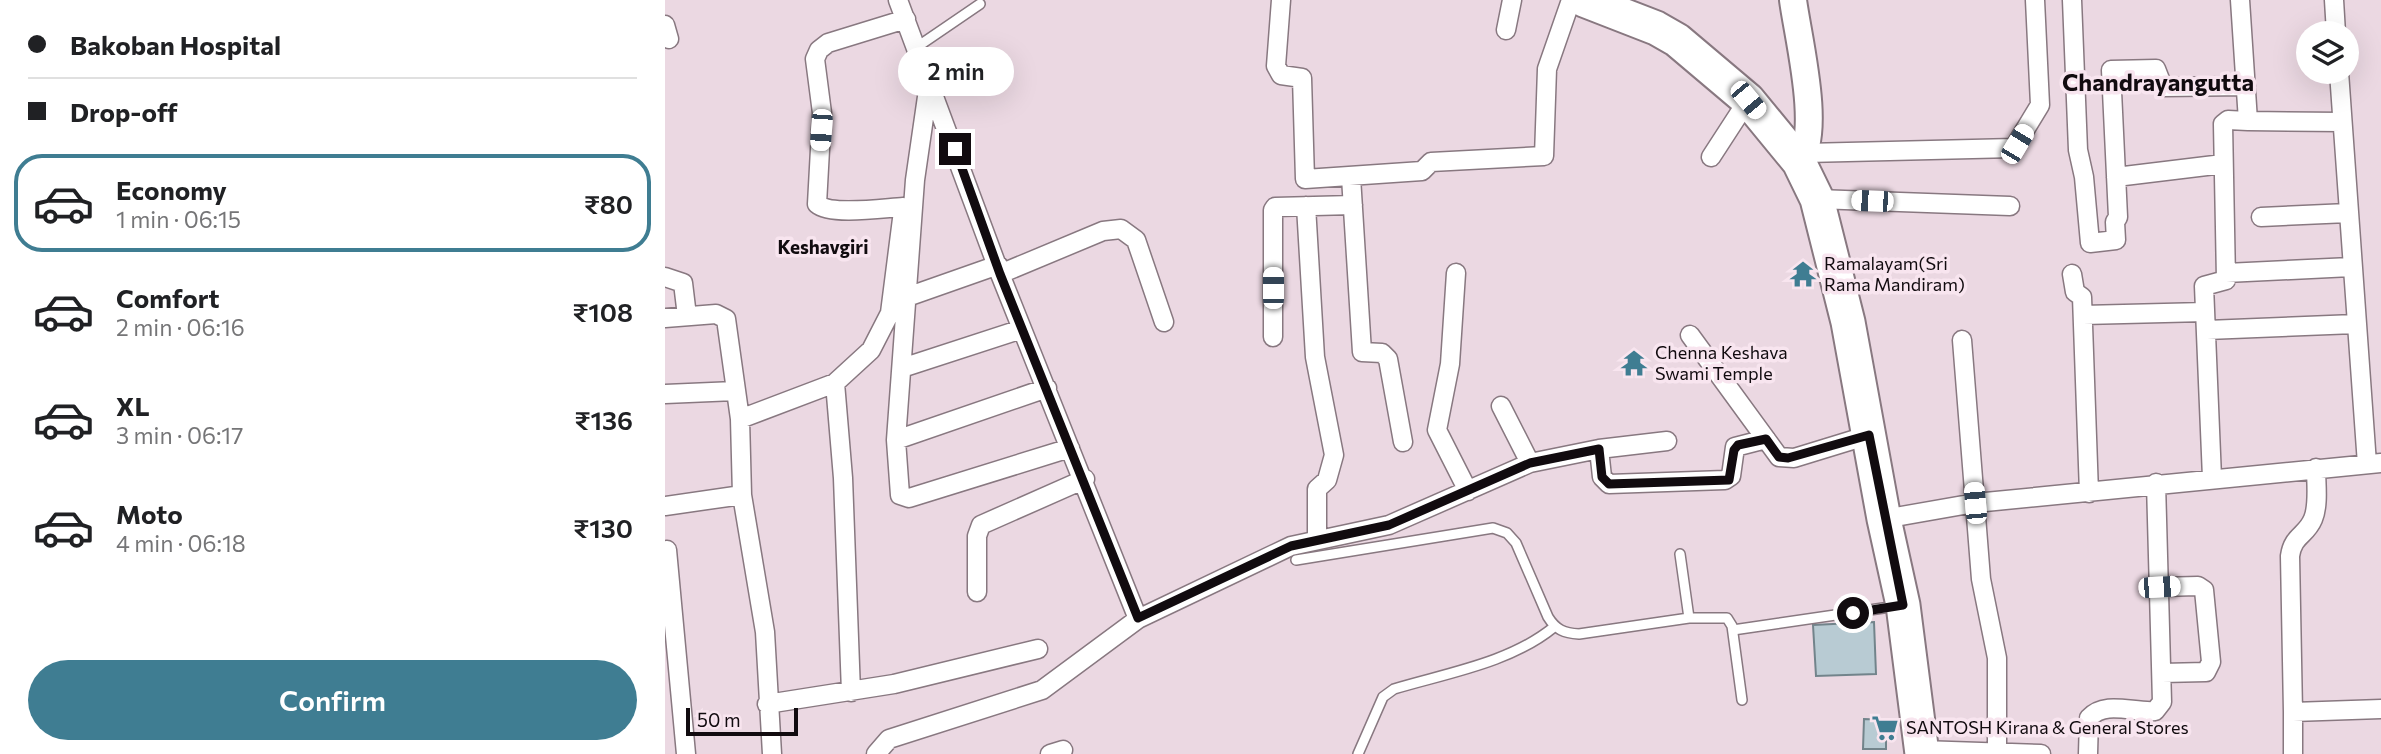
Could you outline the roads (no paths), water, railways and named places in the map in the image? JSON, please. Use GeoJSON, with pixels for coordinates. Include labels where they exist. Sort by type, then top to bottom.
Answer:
{"type":"FeatureCollection","features":[{"type":"Feature","properties":{"kind":"highway"},"geometry":{"type":"LineString","coordinates":[[1584,0],[1656,28],[1677,40],[1748,100],[1802,157],[1817,200],[1848,322],[1884,519],[1903,605],[1921,752]]}},
{"type":"Feature","properties":{"kind":"main road"},"geometry":{"type":"LineString","coordinates":[[1793,0],[1808,95],[1802,157]]}},
{"type":"Feature","properties":{"kind":"street"},"geometry":{"type":"LineString","coordinates":[[898,0],[999,270],[1085,479],[1138,618]]}},
{"type":"Feature","properties":{"kind":"street"},"geometry":{"type":"LineString","coordinates":[[1281,0],[1276,66],[1281,75],[1302,78],[1305,179],[1422,171],[1431,162],[1544,156],[1547,69],[1571,0]]}},
{"type":"Feature","properties":{"kind":"street"},"geometry":{"type":"LineString","coordinates":[[1506,30],[1512,0]]}},
{"type":"Feature","properties":{"kind":"street"},"geometry":{"type":"LineString","coordinates":[[1802,157],[2014,148],[2040,105],[2035,0]]}},
{"type":"Feature","properties":{"kind":"street"},"geometry":{"type":"LineString","coordinates":[[2072,0],[2077,150],[2084,177],[2090,243],[2116,240],[2111,70],[2156,69],[2159,85],[2163,87],[2246,86]]}},
{"type":"Feature","properties":{"kind":"street"},"geometry":{"type":"LineString","coordinates":[[2239,0],[2248,121]]}},
{"type":"Feature","properties":{"kind":"street"},"geometry":{"type":"LineString","coordinates":[[2334,0],[2335,21]]}},
{"type":"Feature","properties":{"kind":"street"},"geometry":{"type":"LineString","coordinates":[[903,207],[841,210],[819,207],[815,200],[822,113],[815,59],[819,50],[828,43],[906,19]]}},
{"type":"Feature","properties":{"kind":"street"},"geometry":{"type":"LineString","coordinates":[[929,79],[915,180],[896,440],[900,495],[909,498],[1070,448]]}},
{"type":"Feature","properties":{"kind":"street"},"geometry":{"type":"LineString","coordinates":[[1884,519],[1975,503],[2374,463],[2355,324],[2340,84]]}},
{"type":"Feature","properties":{"kind":"street"},"geometry":{"type":"LineString","coordinates":[[1711,157],[1748,100]]}},
{"type":"Feature","properties":{"kind":"street"},"geometry":{"type":"LineString","coordinates":[[2212,478],[2204,286],[2225,282],[2224,121],[2342,122]]}},
{"type":"Feature","properties":{"kind":"street"},"geometry":{"type":"LineString","coordinates":[[2116,177],[2223,164]]}},
{"type":"Feature","properties":{"kind":"street"},"geometry":{"type":"LineString","coordinates":[[1352,177],[1362,352],[1382,354],[1388,359],[1403,442]]}},
{"type":"Feature","properties":{"kind":"street"},"geometry":{"type":"LineString","coordinates":[[740,419],[835,383],[871,350],[890,313],[903,207],[915,180]]}},
{"type":"Feature","properties":{"kind":"street"},"geometry":{"type":"LineString","coordinates":[[1817,200],[2010,206]]}},
{"type":"Feature","properties":{"kind":"street"},"geometry":{"type":"LineString","coordinates":[[1273,337],[1273,210],[1353,205]]}},
{"type":"Feature","properties":{"kind":"street"},"geometry":{"type":"LineString","coordinates":[[1306,206],[1315,357],[1334,455],[1327,480],[1317,489],[1317,539]]}},
{"type":"Feature","properties":{"kind":"street"},"geometry":{"type":"LineString","coordinates":[[2261,217],[2348,213]]}},
{"type":"Feature","properties":{"kind":"street"},"geometry":{"type":"LineString","coordinates":[[907,297],[999,270],[1103,231],[1122,229],[1136,240],[1164,322]]}},
{"type":"Feature","properties":{"kind":"street"},"geometry":{"type":"LineString","coordinates":[[2226,273],[2351,267]]}},
{"type":"Feature","properties":{"kind":"street"},"geometry":{"type":"LineString","coordinates":[[1455,273],[1449,375],[1437,430],[1468,491]]}},
{"type":"Feature","properties":{"kind":"street"},"geometry":{"type":"LineString","coordinates":[[2072,274],[2075,292],[2082,297],[2089,493]]}},
{"type":"Feature","properties":{"kind":"street"},"geometry":{"type":"LineString","coordinates":[[665,277],[683,283],[687,316]]}},
{"type":"Feature","properties":{"kind":"street"},"geometry":{"type":"LineString","coordinates":[[2083,316],[2205,312]]}},
{"type":"Feature","properties":{"kind":"street"},"geometry":{"type":"LineString","coordinates":[[665,318],[716,314],[724,316],[740,419],[742,495],[765,632],[767,704],[772,754]]}},
{"type":"Feature","properties":{"kind":"street"},"geometry":{"type":"LineString","coordinates":[[2207,330],[2355,324]]}},
{"type":"Feature","properties":{"kind":"street"},"geometry":{"type":"LineString","coordinates":[[902,368],[1023,329]]}},
{"type":"Feature","properties":{"kind":"street"},"geometry":{"type":"LineString","coordinates":[[1690,335],[1779,457],[1788,458],[1869,435]]}},
{"type":"Feature","properties":{"kind":"street"},"geometry":{"type":"LineString","coordinates":[[1962,340],[1981,579],[1997,658],[1997,753]]}},
{"type":"Feature","properties":{"kind":"street"},"geometry":{"type":"LineString","coordinates":[[835,383],[843,478],[851,692]]}},
{"type":"Feature","properties":{"kind":"street"},"geometry":{"type":"LineString","coordinates":[[896,440],[1047,388]]}},
{"type":"Feature","properties":{"kind":"street"},"geometry":{"type":"LineString","coordinates":[[665,394],[736,391]]}},
{"type":"Feature","properties":{"kind":"street"},"geometry":{"type":"LineString","coordinates":[[1501,406],[1530,463]]}},
{"type":"Feature","properties":{"kind":"street"},"geometry":{"type":"LineString","coordinates":[[1599,449],[1602,477],[1609,484],[1729,480],[1735,447],[1766,439]]}},
{"type":"Feature","properties":{"kind":"street"},"geometry":{"type":"LineString","coordinates":[[876,754],[889,740],[1042,690],[1138,618],[1291,546],[1389,525],[1530,463],[1599,449],[1667,441]]}},
{"type":"Feature","properties":{"kind":"street"},"geometry":{"type":"LineString","coordinates":[[2293,754],[2290,556],[2295,539],[2308,528],[2314,516],[2316,468]]}},
{"type":"Feature","properties":{"kind":"street"},"geometry":{"type":"LineString","coordinates":[[977,592],[977,536],[981,525],[1085,479]]}},
{"type":"Feature","properties":{"kind":"street"},"geometry":{"type":"LineString","coordinates":[[2088,754],[2087,728],[2094,713],[2104,708],[2148,711],[2159,708],[2162,673],[2155,483]]}},
{"type":"Feature","properties":{"kind":"street"},"geometry":{"type":"LineString","coordinates":[[665,506],[742,495]]}},
{"type":"Feature","properties":{"kind":"street"},"geometry":{"type":"LineString","coordinates":[[667,550],[686,754]]}},
{"type":"Feature","properties":{"kind":"street"},"geometry":{"type":"LineString","coordinates":[[2159,587],[2197,586],[2204,590],[2211,662],[2206,672],[2162,673]]}},
{"type":"Feature","properties":{"kind":"street"},"geometry":{"type":"LineString","coordinates":[[767,704],[894,684],[1038,649]]}},
{"type":"Feature","properties":{"kind":"street"},"geometry":{"type":"LineString","coordinates":[[2293,712],[2381,709]]}},
{"type":"Feature","properties":{"kind":"street"},"geometry":{"type":"LineString","coordinates":[[1921,752],[2041,754]]}},
{"type":"Feature","properties":{"kind":"lane"},"geometry":{"type":"LineString","coordinates":[[917,47],[980,4]]}},
{"type":"Feature","properties":{"kind":"lane"},"geometry":{"type":"LineString","coordinates":[[1296,560],[1493,528],[1507,533],[1516,543],[1554,627],[1564,633],[1579,634],[1689,618],[1727,618],[1733,630],[1742,701]]}},
{"type":"Feature","properties":{"kind":"lane"},"geometry":{"type":"LineString","coordinates":[[1681,554],[1689,618]]}},
{"type":"Feature","properties":{"kind":"lane"},"geometry":{"type":"LineString","coordinates":[[1733,630],[1903,605]]}},
{"type":"Feature","properties":{"kind":"lane"},"geometry":{"type":"LineString","coordinates":[[1358,754],[1383,696],[1394,689],[1476,666],[1517,650],[1538,640],[1554,627]]}},
{"type":"Feature","properties":{"kind":"place","name":"Ramalayam(Sri Rama Mandiram)"},"geometry":{"type":"Point","coordinates":[1803,274]}},
{"type":"Feature","properties":{"kind":"place","name":"Chenna Keshava Swami Temple"},"geometry":{"type":"Point","coordinates":[1634,363]}},
{"type":"Feature","properties":{"kind":"place","name":"SANTOSH Kirana & General Stores"},"geometry":{"type":"Point","coordinates":[1885,728]}},
{"type":"Feature","properties":{"kind":"district","name":"Chandrayangutta"},"geometry":{"type":"Point","coordinates":[2158,83]}},
{"type":"Feature","properties":{"kind":"district","name":"Keshavgiri"},"geometry":{"type":"Point","coordinates":[823,247]}}]}
